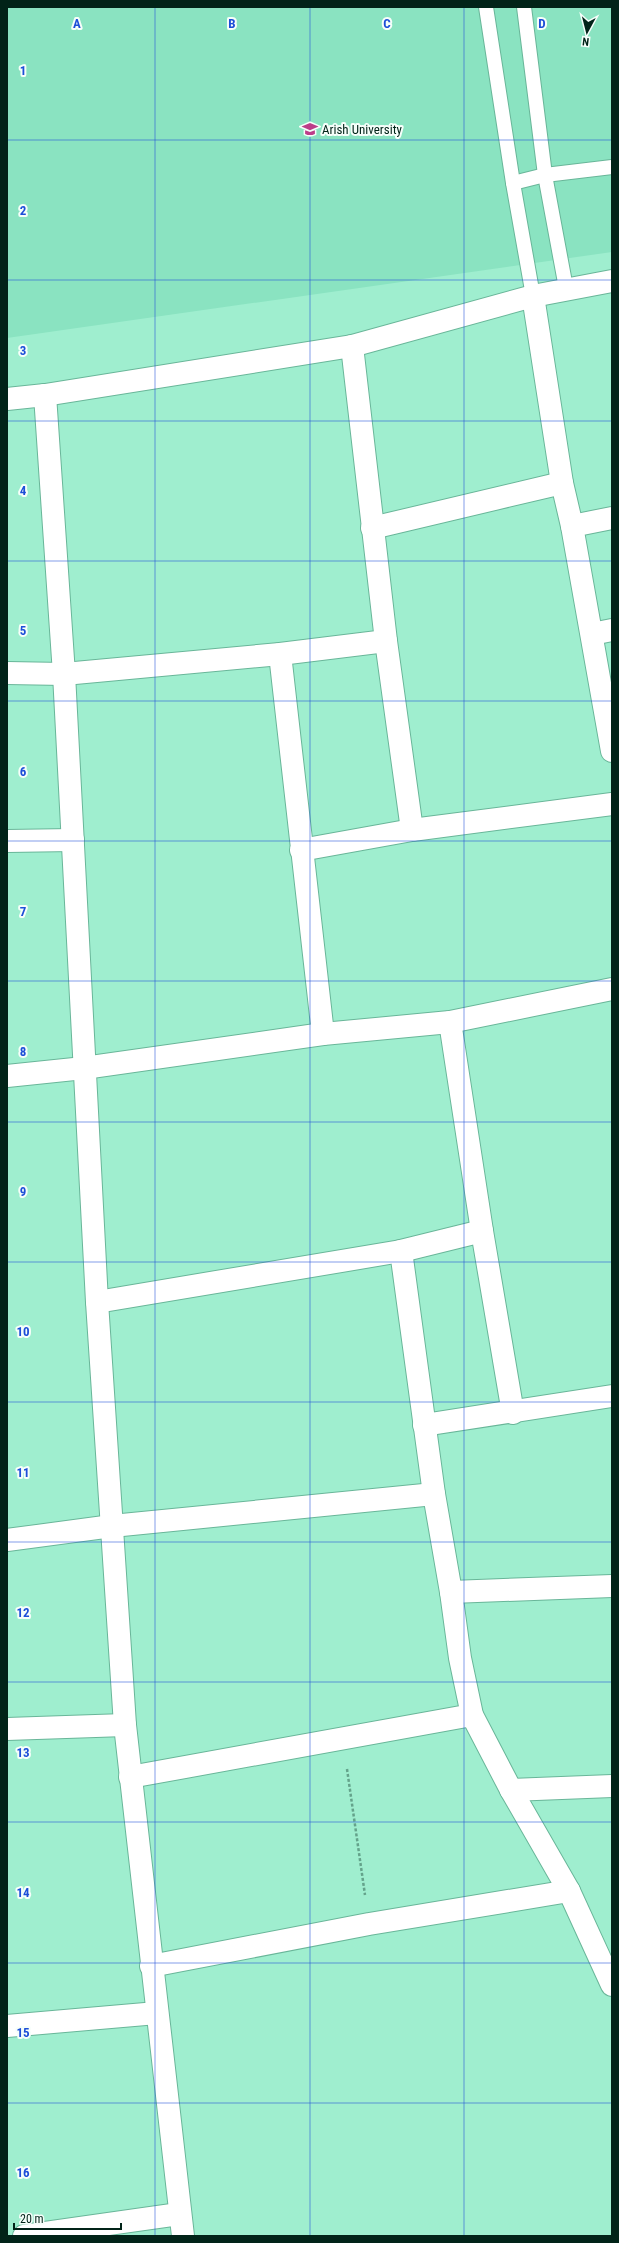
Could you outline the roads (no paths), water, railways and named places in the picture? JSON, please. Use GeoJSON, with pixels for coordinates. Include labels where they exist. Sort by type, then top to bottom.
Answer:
{"type":"FeatureCollection","features":[{"type":"Feature","properties":{"kind":"street"},"geometry":{"type":"LineString","coordinates":[[7,399],[45,395],[352,346],[533,296],[566,288],[612,281]]}},
{"type":"Feature","properties":{"kind":"street"},"geometry":{"type":"LineString","coordinates":[[533,296],[562,484],[572,526],[602,632],[612,751]]}},
{"type":"Feature","properties":{"kind":"street"},"geometry":{"type":"LineString","coordinates":[[352,346],[386,641],[412,830]]}},
{"type":"Feature","properties":{"kind":"street"},"geometry":{"type":"LineString","coordinates":[[45,395],[64,674],[97,1302],[125,1724],[179,2214],[183,2236]]}},
{"type":"Feature","properties":{"kind":"street"},"geometry":{"type":"LineString","coordinates":[[372,528],[562,484]]}},
{"type":"Feature","properties":{"kind":"street"},"geometry":{"type":"LineString","coordinates":[[572,526],[612,518]]}},
{"type":"Feature","properties":{"kind":"street"},"geometry":{"type":"LineString","coordinates":[[7,673],[64,674],[280,654],[386,641]]}},
{"type":"Feature","properties":{"kind":"street"},"geometry":{"type":"LineString","coordinates":[[280,654],[323,1034]]}},
{"type":"Feature","properties":{"kind":"street"},"geometry":{"type":"LineString","coordinates":[[301,850],[412,830],[612,804]]}},
{"type":"Feature","properties":{"kind":"street"},"geometry":{"type":"LineString","coordinates":[[7,841],[73,840]]}},
{"type":"Feature","properties":{"kind":"street"},"geometry":{"type":"LineString","coordinates":[[7,1076],[84,1068],[323,1034],[450,1022],[612,989]]}},
{"type":"Feature","properties":{"kind":"street"},"geometry":{"type":"LineString","coordinates":[[450,1022],[482,1231],[513,1413]]}},
{"type":"Feature","properties":{"kind":"street"},"geometry":{"type":"LineString","coordinates":[[97,1302],[401,1251],[482,1231]]}},
{"type":"Feature","properties":{"kind":"street"},"geometry":{"type":"LineString","coordinates":[[401,1251],[434,1494],[451,1592],[460,1658],[472,1715],[511,1790],[569,1891],[612,1985]]}},
{"type":"Feature","properties":{"kind":"street"},"geometry":{"type":"LineString","coordinates":[[424,1425],[513,1413],[612,1396]]}},
{"type":"Feature","properties":{"kind":"street"},"geometry":{"type":"LineString","coordinates":[[7,1540],[112,1526],[434,1494]]}},
{"type":"Feature","properties":{"kind":"street"},"geometry":{"type":"LineString","coordinates":[[451,1592],[612,1586]]}},
{"type":"Feature","properties":{"kind":"street"},"geometry":{"type":"LineString","coordinates":[[130,1777],[472,1715]]}},
{"type":"Feature","properties":{"kind":"street"},"geometry":{"type":"LineString","coordinates":[[8,1735],[125,1724]]}},
{"type":"Feature","properties":{"kind":"street"},"geometry":{"type":"LineString","coordinates":[[511,1790],[612,1786]]}},
{"type":"Feature","properties":{"kind":"street"},"geometry":{"type":"LineString","coordinates":[[151,1966],[369,1924],[569,1891]]}},
{"type":"Feature","properties":{"kind":"street"},"geometry":{"type":"LineString","coordinates":[[7,2026],[157,2013]]}},
{"type":"Feature","properties":{"kind":"street"},"geometry":{"type":"LineString","coordinates":[[24,2236],[179,2214]]}},
{"type":"Feature","properties":{"kind":"lane"},"geometry":{"type":"LineString","coordinates":[[486,7],[513,183],[533,296]]}},
{"type":"Feature","properties":{"kind":"lane"},"geometry":{"type":"LineString","coordinates":[[524,7],[545,175],[566,288]]}},
{"type":"Feature","properties":{"kind":"lane"},"geometry":{"type":"LineString","coordinates":[[513,183],[545,175],[612,167]]}},
{"type":"Feature","properties":{"kind":"place","name":"Arish University"},"geometry":{"type":"Point","coordinates":[310,129]}}]}
